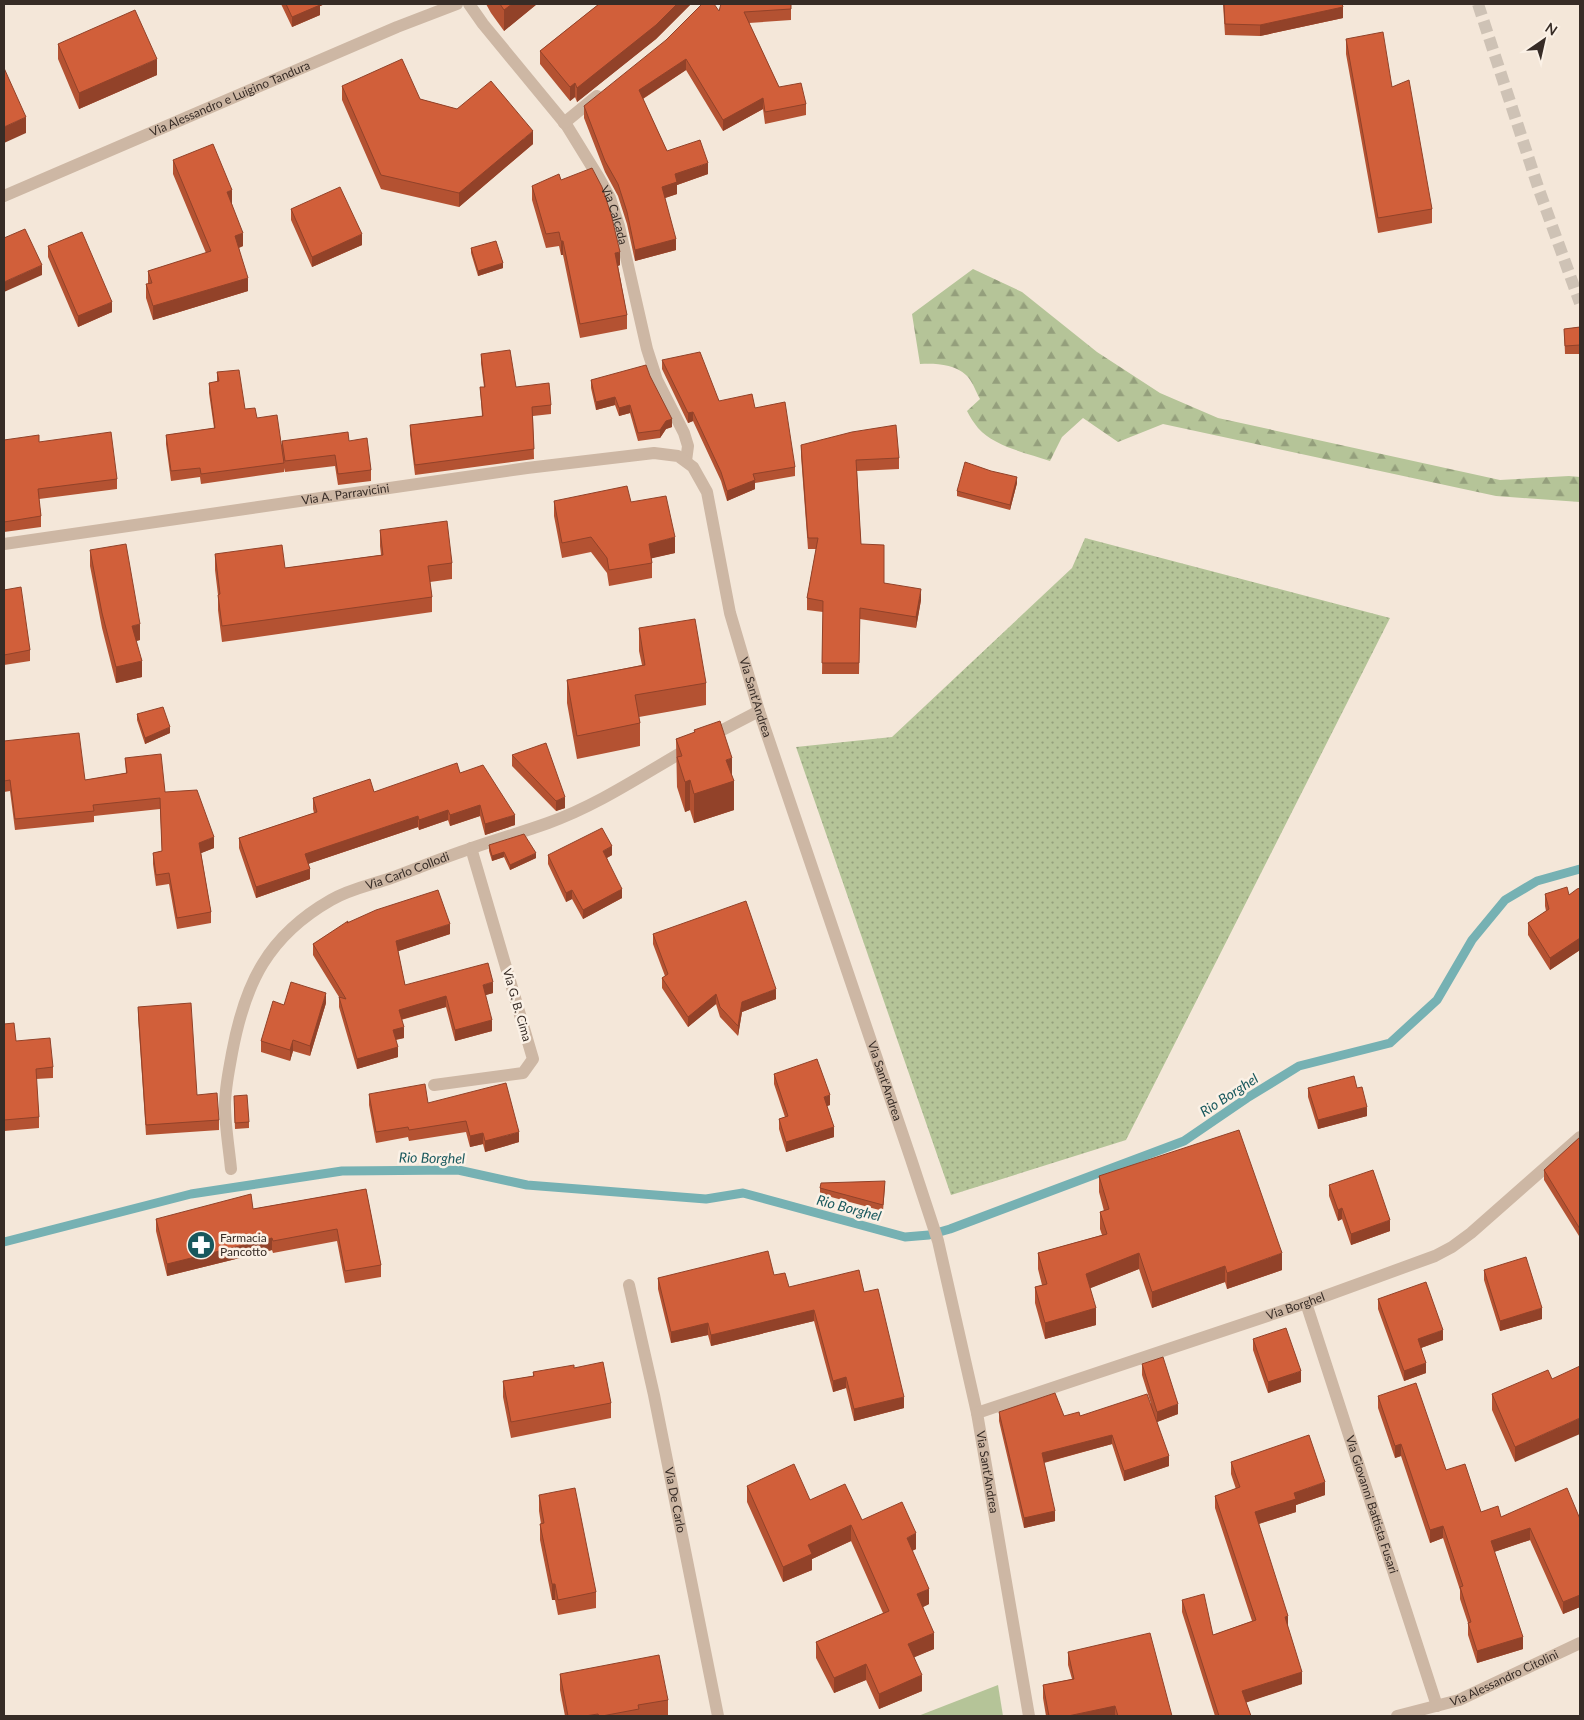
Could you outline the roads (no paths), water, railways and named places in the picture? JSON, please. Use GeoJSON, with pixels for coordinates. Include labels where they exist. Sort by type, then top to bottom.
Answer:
{"type":"FeatureCollection","features":[{"type":"Feature","properties":{"kind":"street","name":"Via Alessandro e Luigino Tandura"},"geometry":{"type":"LineString","coordinates":[[4,196],[397,27],[457,4]]}},
{"type":"Feature","properties":{"kind":"street","name":"Via Calcada"},"geometry":{"type":"LineString","coordinates":[[469,4],[483,24],[564,123],[610,198],[619,226],[647,348],[657,380],[684,433],[688,446],[686,461]]}},
{"type":"Feature","properties":{"kind":"street"},"geometry":{"type":"LineString","coordinates":[[564,123],[609,86]]}},
{"type":"Feature","properties":{"kind":"street","name":"Via A. Parravicini"},"geometry":{"type":"LineString","coordinates":[[4,544],[527,468],[654,453],[669,454],[686,461]]}},
{"type":"Feature","properties":{"kind":"street","name":"Via Sant'Andrea"},"geometry":{"type":"LineString","coordinates":[[686,461],[698,474],[707,492],[730,613],[759,712],[938,1242],[977,1413],[1029,1716]]}},
{"type":"Feature","properties":{"kind":"street","name":"Via Carlo Collodi"},"geometry":{"type":"LineString","coordinates":[[232,1169],[225,1104],[235,1039],[246,996],[271,949],[285,933],[332,899],[356,888],[389,879],[471,848],[577,812],[704,739],[759,712]]}},
{"type":"Feature","properties":{"kind":"street","name":"Via G. B. Cima"},"geometry":{"type":"LineString","coordinates":[[434,1085],[523,1073],[533,1059],[471,848]]}},
{"type":"Feature","properties":{"kind":"street","name":"Via Borghel"},"geometry":{"type":"LineString","coordinates":[[977,1413],[1306,1303],[1413,1266],[1435,1256],[1452,1247],[1471,1233],[1580,1137]]}},
{"type":"Feature","properties":{"kind":"street","name":"Via De Carlo"},"geometry":{"type":"LineString","coordinates":[[629,1285],[654,1395],[718,1716]]}},
{"type":"Feature","properties":{"kind":"street","name":"Via Giovanni Battista Fusari"},"geometry":{"type":"LineString","coordinates":[[1306,1303],[1437,1706]]}},
{"type":"Feature","properties":{"kind":"street","name":"Via Alessandro Citolini"},"geometry":{"type":"LineString","coordinates":[[1397,1716],[1459,1700],[1580,1643]]}},
{"type":"Feature","properties":{"kind":"waterway","name":"Rio Borghel"},"geometry":{"type":"LineString","coordinates":[[4,1242],[191,1194],[342,1171],[458,1170],[527,1185],[706,1199],[743,1193],[905,1237],[929,1235],[950,1229],[1184,1141],[1247,1098],[1299,1066],[1390,1043],[1437,1000],[1472,940],[1505,900],[1537,881],[1580,869]]}},
{"type":"Feature","properties":{"kind":"tunnel"},"geometry":{"type":"LineString","coordinates":[[1478,4],[1539,190],[1580,303]]}},
{"type":"Feature","properties":{"kind":"place","name":"Farmacia Pancotto"},"geometry":{"type":"Point","coordinates":[201,1245]}}]}
